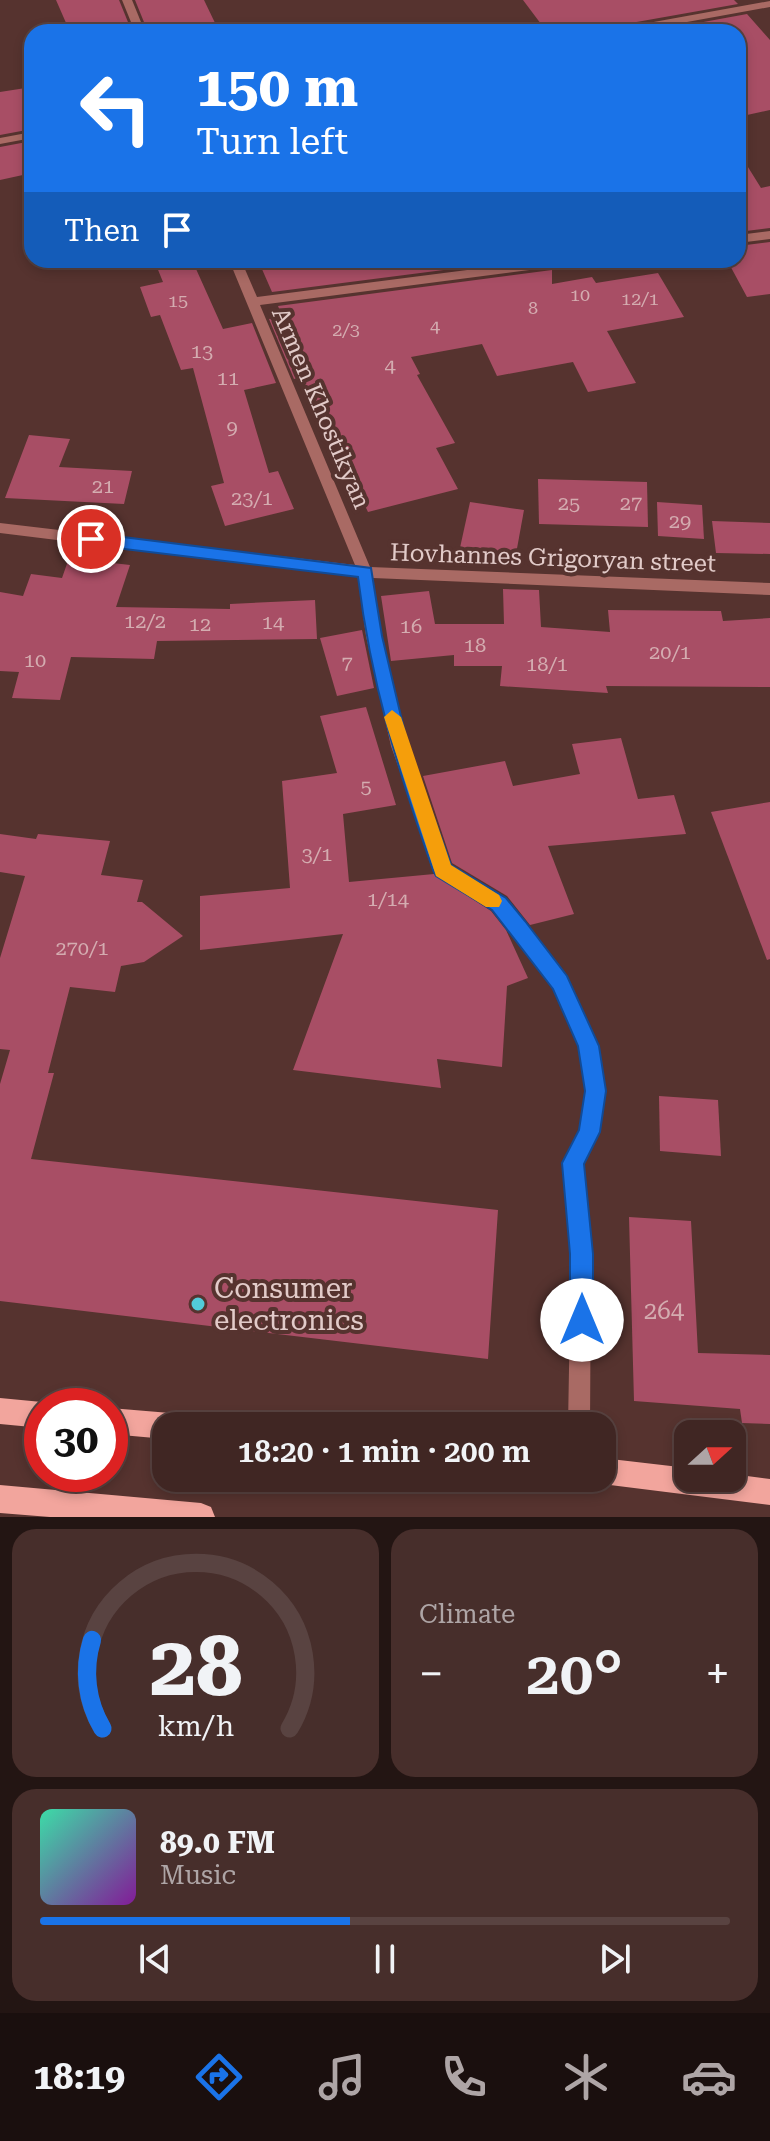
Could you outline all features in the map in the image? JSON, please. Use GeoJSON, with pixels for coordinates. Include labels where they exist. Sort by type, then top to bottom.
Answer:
{"type":"FeatureCollection","features":[{"type":"Feature","properties":{"kind":"main road"},"geometry":{"type":"LineString","coordinates":[[0,1411],[24,1413]]}},
{"type":"Feature","properties":{"kind":"main road"},"geometry":{"type":"LineString","coordinates":[[128,1422],[152,1424]]}},
{"type":"Feature","properties":{"kind":"main road"},"geometry":{"type":"LineString","coordinates":[[616,1473],[770,1492]]}},
{"type":"Feature","properties":{"kind":"main road"},"geometry":{"type":"LineString","coordinates":[[0,1499],[201,1517]]}},
{"type":"Feature","properties":{"kind":"street"},"geometry":{"type":"LineString","coordinates":[[127,0],[137,24]]}},
{"type":"Feature","properties":{"kind":"street"},"geometry":{"type":"LineString","coordinates":[[660,24],[760,6]]}},
{"type":"Feature","properties":{"kind":"street"},"geometry":{"type":"LineString","coordinates":[[0,141],[24,136]]}},
{"type":"Feature","properties":{"kind":"street"},"geometry":{"type":"LineString","coordinates":[[746,238],[770,235]]}},
{"type":"Feature","properties":{"kind":"street","name":"Armen Khostikyan"},"geometry":{"type":"LineString","coordinates":[[238,268],[365,572],[374,636],[399,746],[443,870],[499,904],[560,983],[589,1046],[596,1091],[589,1132],[573,1163],[581,1254],[579,1412]]}},
{"type":"Feature","properties":{"kind":"street"},"geometry":{"type":"LineString","coordinates":[[253,302],[514,268]]}},
{"type":"Feature","properties":{"kind":"street","name":"Hovhannes Grigoryan street"},"geometry":{"type":"LineString","coordinates":[[0,528],[365,572],[770,589]]}},
{"type":"Feature","properties":{"kind":"building"},"geometry":{"type":"Polygon","coordinates":[[[56,0],[119,0],[129,24],[66,24],[56,0]]]}},
{"type":"Feature","properties":{"kind":"building"},"geometry":{"type":"Polygon","coordinates":[[[135,0],[204,0],[216,24],[145,24],[135,0]]]}},
{"type":"Feature","properties":{"kind":"building"},"geometry":{"type":"Polygon","coordinates":[[[523,0],[734,0],[738,4],[625,24],[541,24],[523,0]]]}},
{"type":"Feature","properties":{"kind":"building"},"geometry":{"type":"Polygon","coordinates":[[[747,14],[770,40],[770,110],[746,115],[746,24],[693,24],[747,14]]]}},
{"type":"Feature","properties":{"kind":"building"},"geometry":{"type":"Polygon","coordinates":[[[24,88],[24,130],[0,135],[0,92],[24,88]]]}},
{"type":"Feature","properties":{"kind":"building"},"geometry":{"type":"Polygon","coordinates":[[[24,142],[24,175],[0,180],[0,147],[24,142]]]}},
{"type":"Feature","properties":{"kind":"building"},"geometry":{"type":"Polygon","coordinates":[[[746,164],[761,188],[770,186],[770,228],[746,231],[746,164]]]}},
{"type":"Feature","properties":{"kind":"building"},"geometry":{"type":"Polygon","coordinates":[[[770,242],[770,294],[747,297],[731,268],[746,268],[746,245],[770,242]]]}},
{"type":"Feature","properties":{"kind":"building"},"geometry":{"type":"Polygon","coordinates":[[[157,268],[196,268],[223,329],[252,323],[276,383],[244,390],[269,473],[278,471],[294,509],[225,526],[211,486],[224,483],[193,368],[181,370],[160,315],[151,317],[140,287],[163,282],[157,268]]]}},
{"type":"Feature","properties":{"kind":"building"},"geometry":{"type":"Polygon","coordinates":[[[262,268],[460,268],[272,292],[262,268]]]}},
{"type":"Feature","properties":{"kind":"building"},"geometry":{"type":"Polygon","coordinates":[[[552,270],[552,284],[592,277],[596,283],[658,273],[684,317],[607,331],[636,383],[588,392],[573,362],[497,376],[482,344],[411,357],[420,374],[417,375],[455,443],[436,448],[458,489],[368,512],[348,470],[343,471],[302,377],[294,379],[269,319],[282,316],[278,306],[552,270]]]}},
{"type":"Feature","properties":{"kind":"building"},"geometry":{"type":"Polygon","coordinates":[[[29,435],[70,439],[59,467],[132,471],[124,504],[5,498],[29,435]]]}},
{"type":"Feature","properties":{"kind":"building"},"geometry":{"type":"Polygon","coordinates":[[[538,479],[647,482],[648,527],[539,524],[538,479]]]}},
{"type":"Feature","properties":{"kind":"building"},"geometry":{"type":"Polygon","coordinates":[[[470,502],[524,510],[514,565],[458,557],[470,502]]]}},
{"type":"Feature","properties":{"kind":"building"},"geometry":{"type":"Polygon","coordinates":[[[657,502],[702,505],[704,539],[658,536],[657,502]]]}},
{"type":"Feature","properties":{"kind":"building"},"geometry":{"type":"Polygon","coordinates":[[[712,521],[770,523],[770,554],[716,553],[712,521]]]}},
{"type":"Feature","properties":{"kind":"building"},"geometry":{"type":"Polygon","coordinates":[[[69,558],[130,565],[116,607],[230,609],[230,604],[315,600],[317,639],[157,641],[154,659],[71,657],[60,700],[12,698],[19,672],[0,671],[0,592],[23,596],[31,574],[62,578],[69,558]]]}},
{"type":"Feature","properties":{"kind":"building"},"geometry":{"type":"Polygon","coordinates":[[[503,589],[539,590],[541,627],[610,632],[608,610],[721,611],[723,621],[770,618],[770,687],[606,686],[608,693],[500,686],[502,666],[454,666],[454,655],[391,661],[381,596],[429,591],[435,624],[504,624],[503,589]]]}},
{"type":"Feature","properties":{"kind":"building"},"geometry":{"type":"Polygon","coordinates":[[[362,630],[374,688],[337,696],[320,638],[362,630]]]}},
{"type":"Feature","properties":{"kind":"building"},"geometry":{"type":"Polygon","coordinates":[[[366,707],[396,805],[343,814],[349,882],[434,874],[491,911],[506,930],[528,978],[507,986],[502,1067],[437,1059],[441,1088],[293,1070],[343,934],[200,950],[200,896],[290,888],[282,781],[337,773],[320,716],[366,707]]]}},
{"type":"Feature","properties":{"kind":"building"},"geometry":{"type":"Polygon","coordinates":[[[621,738],[638,799],[674,795],[686,834],[548,846],[574,914],[530,925],[507,896],[452,863],[423,776],[505,761],[513,786],[580,774],[572,744],[621,738]]]}},
{"type":"Feature","properties":{"kind":"building"},"geometry":{"type":"Polygon","coordinates":[[[770,802],[770,959],[767,960],[711,812],[770,802]]]}},
{"type":"Feature","properties":{"kind":"building"},"geometry":{"type":"Polygon","coordinates":[[[0,834],[36,839],[38,834],[110,841],[101,875],[143,880],[137,902],[142,902],[183,936],[144,962],[121,966],[115,992],[70,987],[48,1073],[54,1073],[31,1159],[498,1210],[488,1359],[0,1301],[0,1084],[10,1050],[0,1049],[0,958],[25,876],[0,872],[0,834]]]}},
{"type":"Feature","properties":{"kind":"building"},"geometry":{"type":"Polygon","coordinates":[[[659,1096],[718,1100],[721,1156],[660,1151],[659,1096]]]}},
{"type":"Feature","properties":{"kind":"building"},"geometry":{"type":"Polygon","coordinates":[[[629,1217],[691,1221],[698,1353],[770,1355],[770,1424],[746,1423],[746,1420],[742,1420],[740,1409],[634,1401],[629,1217]]]}},
{"type":"Feature","properties":{"kind":"slow traffic"},"geometry":{"type":"LineString","coordinates":[[392,717],[399,746],[443,870],[492,901]]}},
{"type":"Feature","properties":{"kind":"place","name":"Consumer electronics"},"geometry":{"type":"Point","coordinates":[198,1304]}},
{"type":"Feature","properties":{"kind":"route"},"geometry":{"type":"LineString","coordinates":[[91,539],[365,572],[374,636],[399,746],[443,870],[499,904],[560,983],[589,1046],[596,1091],[589,1132],[573,1163],[581,1254],[582,1320]]}}]}
